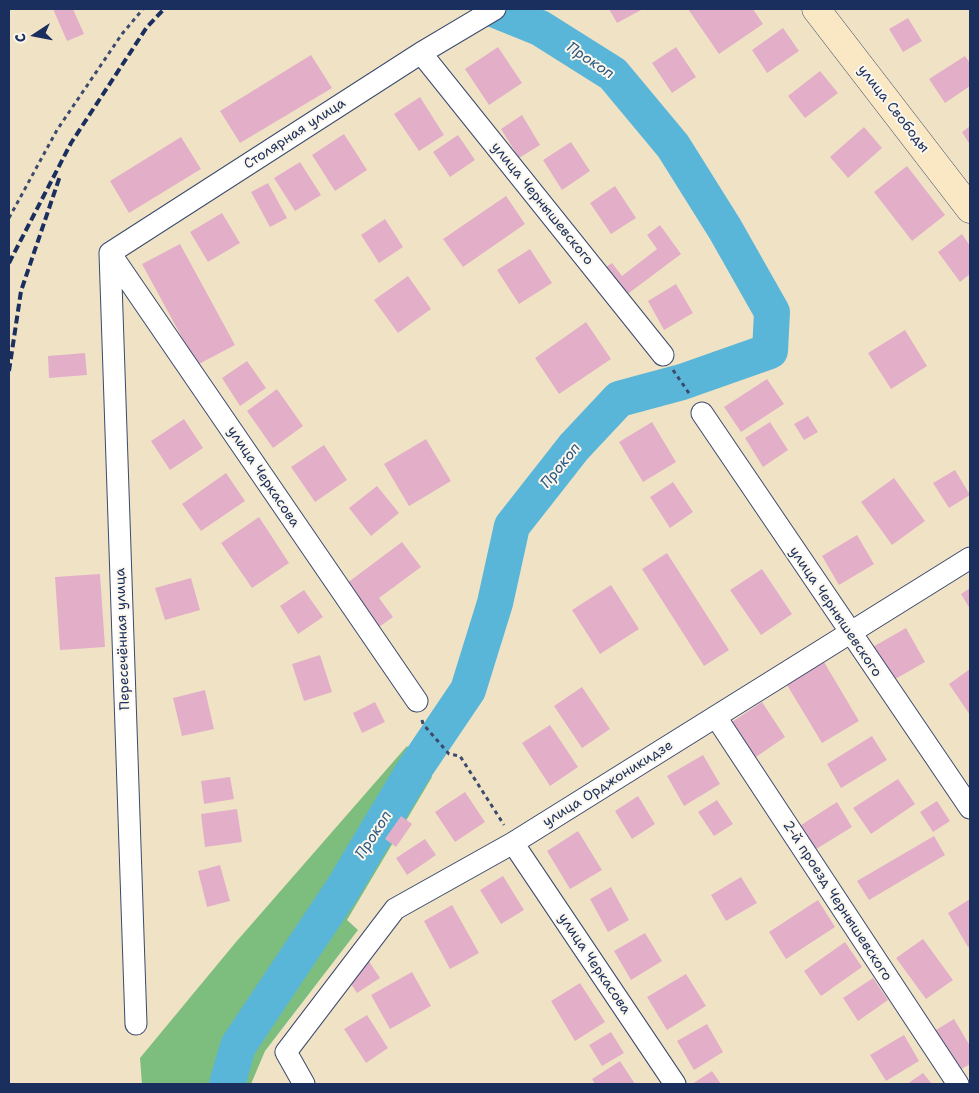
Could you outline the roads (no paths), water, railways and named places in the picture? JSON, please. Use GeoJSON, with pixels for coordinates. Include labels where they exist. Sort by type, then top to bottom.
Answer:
{"type":"FeatureCollection","features":[{"type":"Feature","properties":{"kind":"main road","name":"улица Свободы"},"geometry":{"type":"LineString","coordinates":[[816,9],[970,209]]}},
{"type":"Feature","properties":{"kind":"street","name":"Столярная улица"},"geometry":{"type":"LineString","coordinates":[[110,253],[488,12]]}},
{"type":"Feature","properties":{"kind":"street","name":"улица Чернышевского"},"geometry":{"type":"LineString","coordinates":[[421,53],[663,355]]}},
{"type":"Feature","properties":{"kind":"street","name":"улица Черкасова"},"geometry":{"type":"LineString","coordinates":[[110,253],[417,701]]}},
{"type":"Feature","properties":{"kind":"street","name":"Пересечённая улица"},"geometry":{"type":"LineString","coordinates":[[110,253],[136,1024]]}},
{"type":"Feature","properties":{"kind":"street","name":"улица Чернышевского"},"geometry":{"type":"LineString","coordinates":[[702,414],[849,633],[970,808]]}},
{"type":"Feature","properties":{"kind":"street","name":"улица Орджоникидзе"},"geometry":{"type":"LineString","coordinates":[[304,1084],[286,1052],[395,910],[513,843],[970,558]]}},
{"type":"Feature","properties":{"kind":"street","name":"2-й проезд Чернышевского"},"geometry":{"type":"LineString","coordinates":[[716,718],[958,1084]]}},
{"type":"Feature","properties":{"kind":"street","name":"улица Черкасова"},"geometry":{"type":"LineString","coordinates":[[513,843],[674,1084]]}},
{"type":"Feature","properties":{"kind":"waterway","name":"Прокоп"},"geometry":{"type":"LineString","coordinates":[[227,1084],[238,1046],[342,890],[412,773],[468,690],[495,603],[512,526],[574,447],[619,399],[682,382],[770,351],[772,312],[725,229],[673,146],[613,74],[540,28],[493,9]]}},
{"type":"Feature","properties":{"kind":"railway"},"geometry":{"type":"LineString","coordinates":[[9,263],[71,143],[147,27],[164,9]]}},
{"type":"Feature","properties":{"kind":"railway"},"geometry":{"type":"LineString","coordinates":[[9,371],[21,291],[60,176]]}}]}
